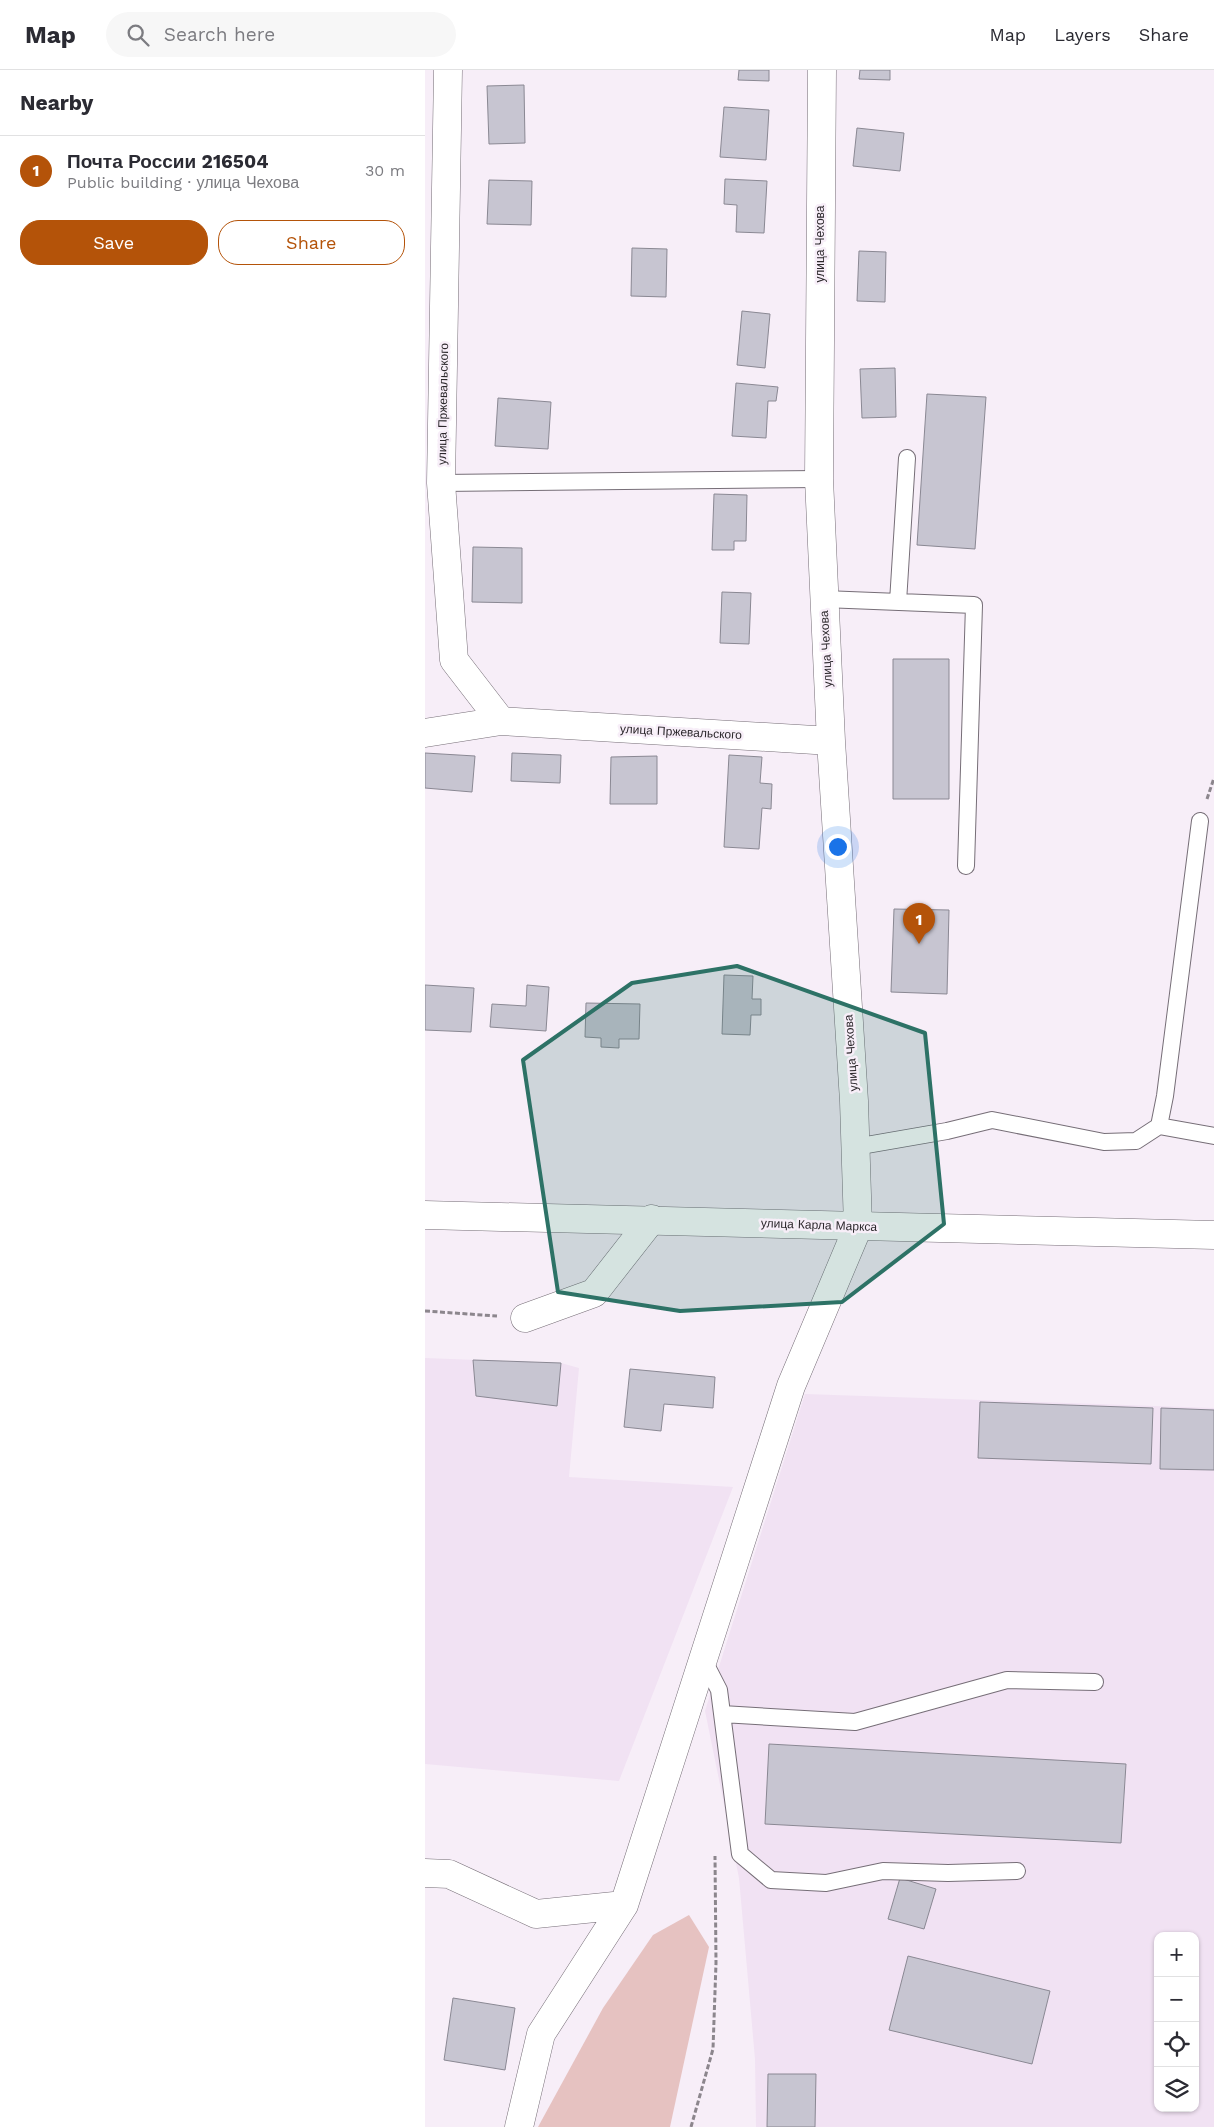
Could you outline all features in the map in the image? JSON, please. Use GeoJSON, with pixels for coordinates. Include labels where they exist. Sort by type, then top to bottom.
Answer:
{"type":"FeatureCollection","features":[{"type":"Feature","properties":{"kind":"street","name":"улица Пржевальского"},"geometry":{"type":"LineString","coordinates":[[448,70],[437,164],[441,483],[434,515],[453,660],[501,721]]}},
{"type":"Feature","properties":{"kind":"street","name":"улица Чехова"},"geometry":{"type":"LineString","coordinates":[[822,70],[819,478],[831,741],[854,1101],[858,1227]]}},
{"type":"Feature","properties":{"kind":"street","name":"улица Пржевальского"},"geometry":{"type":"LineString","coordinates":[[425,733],[501,721],[831,741]]}},
{"type":"Feature","properties":{"kind":"street","name":"улица Карла Маркса"},"geometry":{"type":"LineString","coordinates":[[425,1214],[1214,1235]]}},
{"type":"Feature","properties":{"kind":"street"},"geometry":{"type":"LineString","coordinates":[[525,1318],[593,1292],[652,1219]]}},
{"type":"Feature","properties":{"kind":"street"},"geometry":{"type":"LineString","coordinates":[[519,2127],[541,2034],[624,1905],[691,1701],[702,1657],[791,1386],[858,1227]]}},
{"type":"Feature","properties":{"kind":"street"},"geometry":{"type":"LineString","coordinates":[[425,1873],[449,1874],[536,1914],[624,1905]]}},
{"type":"Feature","properties":{"kind":"lane"},"geometry":{"type":"LineString","coordinates":[[898,602],[907,458]]}},
{"type":"Feature","properties":{"kind":"lane"},"geometry":{"type":"LineString","coordinates":[[441,483],[819,478]]}},
{"type":"Feature","properties":{"kind":"lane"},"geometry":{"type":"LineString","coordinates":[[824,599],[974,604],[966,866]]}},
{"type":"Feature","properties":{"kind":"lane"},"geometry":{"type":"LineString","coordinates":[[1159,1126],[1165,1096],[1200,821]]}},
{"type":"Feature","properties":{"kind":"lane"},"geometry":{"type":"LineString","coordinates":[[855,1147],[947,1131],[992,1120],[1104,1142],[1136,1141],[1159,1126],[1214,1136]]}},
{"type":"Feature","properties":{"kind":"lane"},"geometry":{"type":"LineString","coordinates":[[702,1657],[719,1690],[740,1854],[771,1880],[826,1882],[883,1871],[947,1873],[1017,1871]]}},
{"type":"Feature","properties":{"kind":"lane"},"geometry":{"type":"LineString","coordinates":[[722,1714],[855,1722],[1007,1680],[1095,1682]]}},
{"type":"Feature","properties":{"kind":"path"},"geometry":{"type":"LineString","coordinates":[[425,1312],[525,1318]]}},
{"type":"Feature","properties":{"kind":"path"},"geometry":{"type":"LineString","coordinates":[[691,2127],[713,2049],[716,1964],[715,1847]]}},
{"type":"Feature","properties":{"kind":"highlighted area"},"geometry":{"type":"Polygon","coordinates":[[[737,966],[925,1033],[944,1224],[842,1302],[680,1311],[558,1292],[523,1060],[632,983],[737,966]]]}},
{"type":"Feature","properties":{"kind":"shaded area"},"geometry":{"type":"Polygon","coordinates":[[[425,1358],[561,1363],[579,1368],[569,1477],[733,1487],[619,1781],[425,1764],[425,1358]]]}},
{"type":"Feature","properties":{"kind":"shaded area"},"geometry":{"type":"Polygon","coordinates":[[[805,1394],[1214,1408],[1214,2127],[756,2127],[755,2059],[739,1878],[705,1711],[805,1394]]]}},
{"type":"Feature","properties":{"kind":"shaded area"},"geometry":{"type":"Polygon","coordinates":[[[689,1915],[709,1947],[670,2127],[538,2127],[603,2008],[653,1935],[689,1915]]]}},
{"type":"Feature","properties":{"kind":"building"},"geometry":{"type":"Polygon","coordinates":[[[739,70],[769,70],[769,81],[738,80],[739,70]]]}},
{"type":"Feature","properties":{"kind":"building"},"geometry":{"type":"Polygon","coordinates":[[[860,70],[890,70],[890,80],[859,79],[860,70]]]}},
{"type":"Feature","properties":{"kind":"building"},"geometry":{"type":"Polygon","coordinates":[[[524,85],[525,143],[489,144],[487,86],[524,85]]]}},
{"type":"Feature","properties":{"kind":"building"},"geometry":{"type":"Polygon","coordinates":[[[724,107],[769,110],[766,160],[720,157],[724,107]]]}},
{"type":"Feature","properties":{"kind":"building"},"geometry":{"type":"Polygon","coordinates":[[[857,128],[904,133],[900,171],[853,166],[857,128]]]}},
{"type":"Feature","properties":{"kind":"building"},"geometry":{"type":"Polygon","coordinates":[[[725,179],[767,181],[764,233],[736,232],[737,205],[724,204],[725,179]]]}},
{"type":"Feature","properties":{"kind":"building"},"geometry":{"type":"Polygon","coordinates":[[[489,180],[532,181],[531,225],[487,224],[489,180]]]}},
{"type":"Feature","properties":{"kind":"building"},"geometry":{"type":"Polygon","coordinates":[[[632,248],[667,249],[666,297],[631,296],[632,248]]]}},
{"type":"Feature","properties":{"kind":"building"},"geometry":{"type":"Polygon","coordinates":[[[859,251],[886,252],[885,302],[857,301],[859,251]]]}},
{"type":"Feature","properties":{"kind":"building"},"geometry":{"type":"Polygon","coordinates":[[[742,311],[770,314],[765,368],[737,365],[742,311]]]}},
{"type":"Feature","properties":{"kind":"building"},"geometry":{"type":"Polygon","coordinates":[[[895,368],[896,417],[862,418],[860,369],[895,368]]]}},
{"type":"Feature","properties":{"kind":"building"},"geometry":{"type":"Polygon","coordinates":[[[736,383],[778,387],[776,401],[768,401],[766,438],[732,436],[736,383]]]}},
{"type":"Feature","properties":{"kind":"building"},"geometry":{"type":"Polygon","coordinates":[[[927,394],[986,397],[975,549],[917,545],[927,394]]]}},
{"type":"Feature","properties":{"kind":"building"},"geometry":{"type":"Polygon","coordinates":[[[498,398],[551,402],[548,449],[495,446],[498,398]]]}},
{"type":"Feature","properties":{"kind":"building"},"geometry":{"type":"Polygon","coordinates":[[[714,494],[747,495],[746,541],[734,541],[734,550],[712,550],[714,494]]]}},
{"type":"Feature","properties":{"kind":"building"},"geometry":{"type":"Polygon","coordinates":[[[473,547],[522,548],[522,603],[472,602],[473,547]]]}},
{"type":"Feature","properties":{"kind":"building"},"geometry":{"type":"Polygon","coordinates":[[[722,592],[751,593],[749,644],[720,643],[722,592]]]}},
{"type":"Feature","properties":{"kind":"building"},"geometry":{"type":"Polygon","coordinates":[[[893,659],[949,659],[949,799],[893,799],[893,659]]]}},
{"type":"Feature","properties":{"kind":"building"},"geometry":{"type":"Polygon","coordinates":[[[425,753],[475,756],[472,792],[425,788],[425,753]]]}},
{"type":"Feature","properties":{"kind":"building"},"geometry":{"type":"Polygon","coordinates":[[[512,753],[561,755],[560,783],[511,781],[512,753]]]}},
{"type":"Feature","properties":{"kind":"building"},"geometry":{"type":"Polygon","coordinates":[[[729,755],[762,757],[760,783],[772,784],[771,809],[762,808],[759,849],[724,847],[729,755]]]}},
{"type":"Feature","properties":{"kind":"building"},"geometry":{"type":"Polygon","coordinates":[[[657,756],[657,804],[610,804],[611,757],[657,756]]]}},
{"type":"Feature","properties":{"kind":"building"},"geometry":{"type":"Polygon","coordinates":[[[894,909],[949,910],[947,994],[891,992],[894,909]]]}},
{"type":"Feature","properties":{"kind":"building"},"geometry":{"type":"Polygon","coordinates":[[[724,975],[753,976],[752,999],[761,999],[761,1015],[751,1015],[750,1035],[722,1034],[724,975]]]}},
{"type":"Feature","properties":{"kind":"building"},"geometry":{"type":"Polygon","coordinates":[[[425,985],[474,988],[471,1032],[425,1030],[425,985]]]}},
{"type":"Feature","properties":{"kind":"building"},"geometry":{"type":"Polygon","coordinates":[[[527,985],[549,987],[546,1031],[490,1027],[492,1004],[526,1006],[527,985]]]}},
{"type":"Feature","properties":{"kind":"building"},"geometry":{"type":"Polygon","coordinates":[[[586,1003],[640,1004],[639,1039],[619,1039],[619,1048],[601,1047],[601,1038],[585,1037],[586,1003]]]}},
{"type":"Feature","properties":{"kind":"building"},"geometry":{"type":"Polygon","coordinates":[[[473,1360],[561,1363],[557,1406],[476,1396],[473,1360]]]}},
{"type":"Feature","properties":{"kind":"building"},"geometry":{"type":"Polygon","coordinates":[[[630,1369],[715,1377],[713,1408],[664,1404],[661,1431],[624,1427],[630,1369]]]}},
{"type":"Feature","properties":{"kind":"building"},"geometry":{"type":"Polygon","coordinates":[[[980,1402],[1153,1408],[1151,1464],[978,1458],[980,1402]]]}},
{"type":"Feature","properties":{"kind":"building"},"geometry":{"type":"Polygon","coordinates":[[[1161,1408],[1214,1410],[1214,1470],[1160,1469],[1161,1408]]]}},
{"type":"Feature","properties":{"kind":"building"},"geometry":{"type":"Polygon","coordinates":[[[769,1744],[1126,1764],[1121,1843],[765,1824],[769,1744]]]}},
{"type":"Feature","properties":{"kind":"building"},"geometry":{"type":"Polygon","coordinates":[[[900,1878],[936,1889],[924,1929],[888,1919],[900,1878]]]}},
{"type":"Feature","properties":{"kind":"building"},"geometry":{"type":"Polygon","coordinates":[[[908,1956],[1050,1991],[1032,2064],[889,2030],[908,1956]]]}},
{"type":"Feature","properties":{"kind":"building"},"geometry":{"type":"Polygon","coordinates":[[[453,1998],[515,2008],[505,2070],[444,2060],[453,1998]]]}},
{"type":"Feature","properties":{"kind":"building"},"geometry":{"type":"Polygon","coordinates":[[[768,2074],[816,2074],[815,2127],[767,2127],[768,2074]]]}},
{"type":"Feature","properties":{"kind":"place","name":"Почта России 216504"},"geometry":{"type":"Point","coordinates":[919,944]}}]}
